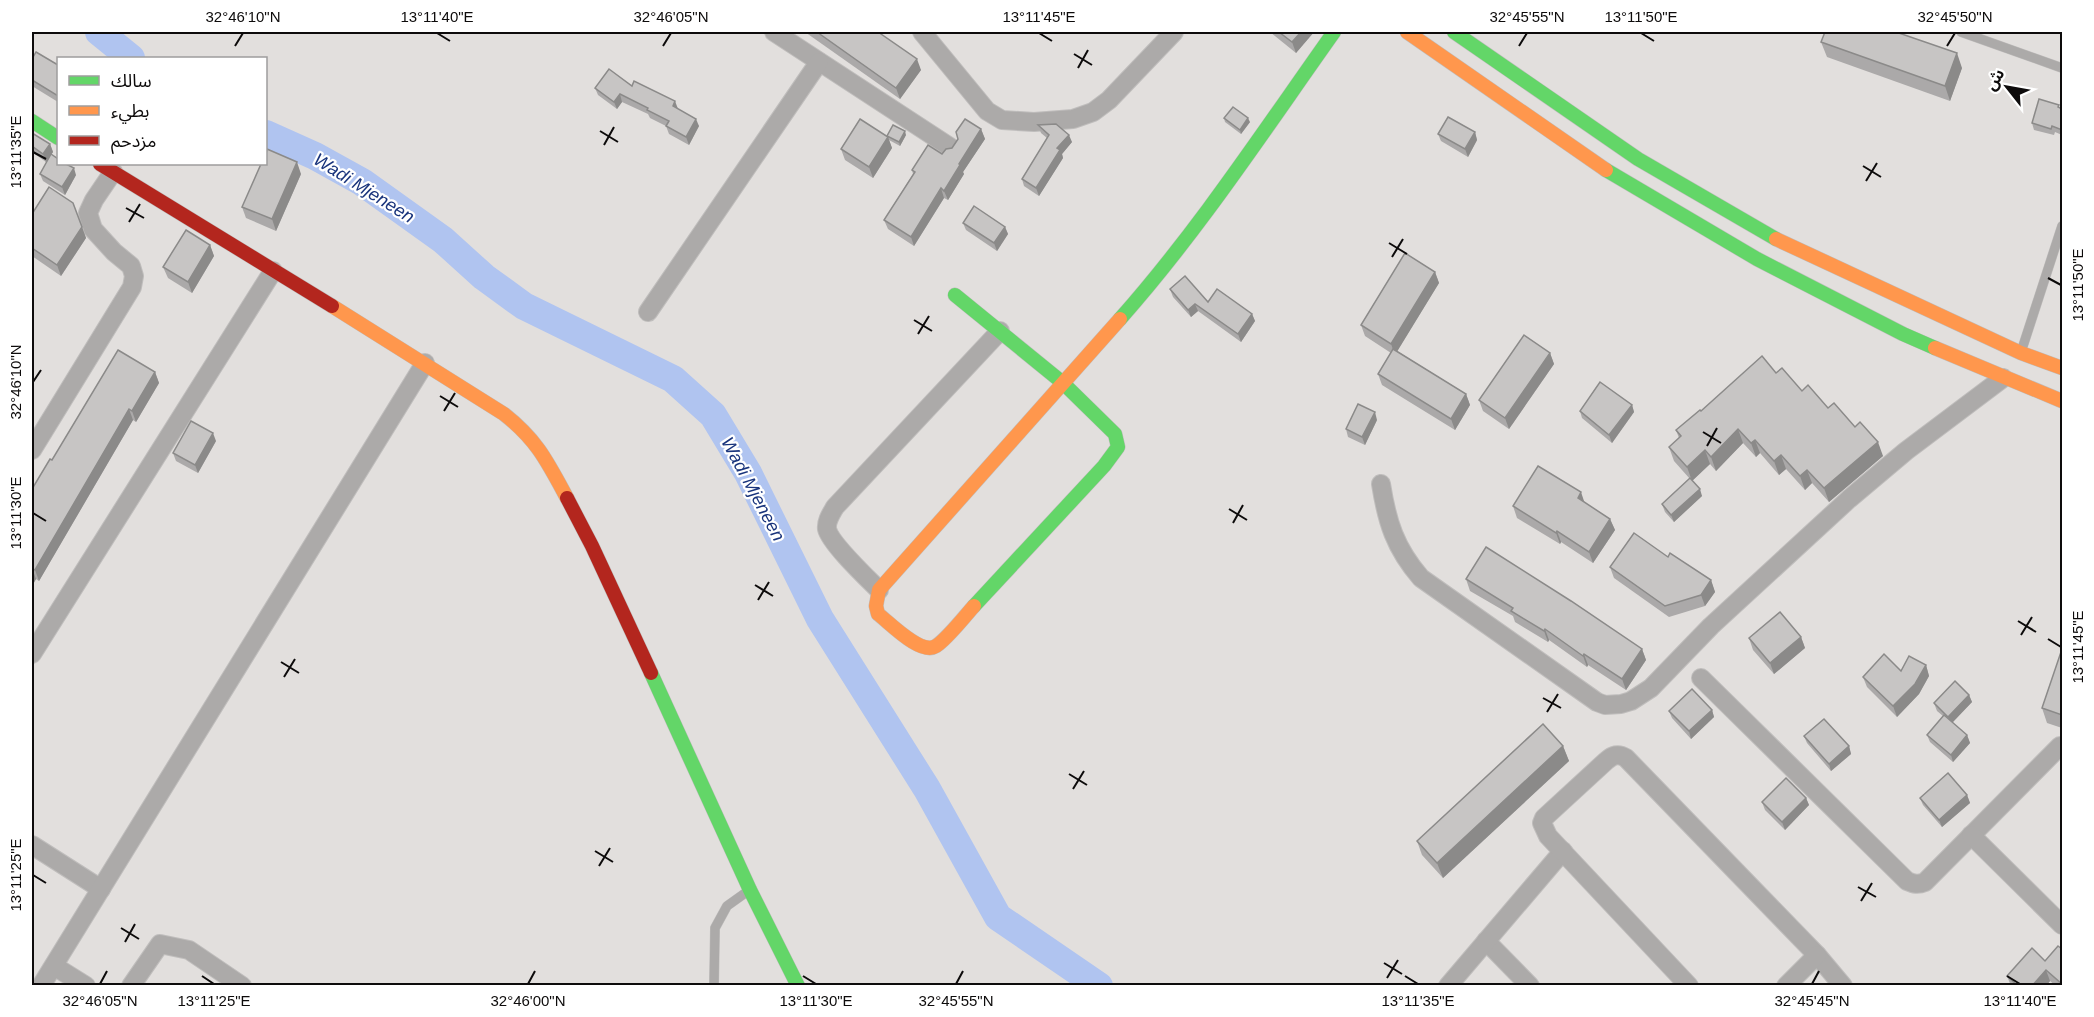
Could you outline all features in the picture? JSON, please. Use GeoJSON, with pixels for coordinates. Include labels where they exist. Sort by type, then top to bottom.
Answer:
{"type":"FeatureCollection","features":[{"type":"Feature","properties":{"kind":"main road"},"geometry":{"type":"LineString","coordinates":[[955,295],[1063,383],[1115,434],[1118,447],[1104,466],[937,646],[931,649],[918,646],[878,614],[876,606],[879,590],[1063,383],[1123,318],[1185,240],[1334,32]]}},
{"type":"Feature","properties":{"kind":"main road"},"geometry":{"type":"LineString","coordinates":[[1407,32],[1620,180],[1767,264],[1903,334],[2062,401]]}},
{"type":"Feature","properties":{"kind":"main road"},"geometry":{"type":"LineString","coordinates":[[1457,33],[1638,159],[1765,234],[1926,310],[2021,352],[2062,367]]}},
{"type":"Feature","properties":{"kind":"main road"},"geometry":{"type":"LineString","coordinates":[[32,121],[57,137]]}},
{"type":"Feature","properties":{"kind":"main road"},"geometry":{"type":"LineString","coordinates":[[107,168],[425,363],[510,417],[523,429],[544,455],[592,546],[750,890],[798,986]]}},
{"type":"Feature","properties":{"kind":"street"},"geometry":{"type":"LineString","coordinates":[[774,32],[950,147]]}},
{"type":"Feature","properties":{"kind":"street"},"geometry":{"type":"LineString","coordinates":[[922,32],[987,111],[1002,120],[1034,122],[1073,119],[1093,112],[1109,100],[1174,32]]}},
{"type":"Feature","properties":{"kind":"street"},"geometry":{"type":"LineString","coordinates":[[648,312],[819,62]]}},
{"type":"Feature","properties":{"kind":"street"},"geometry":{"type":"LineString","coordinates":[[32,450],[132,287],[134,276],[131,266],[114,252],[93,229],[88,213],[107,168]]}},
{"type":"Feature","properties":{"kind":"street"},"geometry":{"type":"LineString","coordinates":[[32,654],[273,271]]}},
{"type":"Feature","properties":{"kind":"street"},"geometry":{"type":"LineString","coordinates":[[879,590],[834,541],[827,530],[828,520],[835,507],[1000,332]]}},
{"type":"Feature","properties":{"kind":"street"},"geometry":{"type":"LineString","coordinates":[[42,986],[425,363]]}},
{"type":"Feature","properties":{"kind":"street"},"geometry":{"type":"LineString","coordinates":[[1381,483],[1386,516],[1396,543],[1407,562],[1421,578],[1597,702],[1614,706],[1631,701],[1650,688],[1742,597],[1849,499],[1906,451],[2003,378]]}},
{"type":"Feature","properties":{"kind":"street"},"geometry":{"type":"LineString","coordinates":[[1701,678],[1907,881],[1919,885],[1925,882],[2060,746]]}},
{"type":"Feature","properties":{"kind":"street"},"geometry":{"type":"LineString","coordinates":[[1689,986],[1544,831],[1542,823],[1544,818],[1611,756],[1621,755],[1817,955],[1844,986]]}},
{"type":"Feature","properties":{"kind":"street"},"geometry":{"type":"LineString","coordinates":[[1971,835],[2062,925]]}},
{"type":"Feature","properties":{"kind":"street"},"geometry":{"type":"LineString","coordinates":[[32,845],[101,889]]}},
{"type":"Feature","properties":{"kind":"street"},"geometry":{"type":"LineString","coordinates":[[1448,986],[1563,851]]}},
{"type":"Feature","properties":{"kind":"street"},"geometry":{"type":"LineString","coordinates":[[1486,941],[1530,986]]}},
{"type":"Feature","properties":{"kind":"street"},"geometry":{"type":"LineString","coordinates":[[131,986],[160,944],[189,950],[242,986]]}},
{"type":"Feature","properties":{"kind":"street"},"geometry":{"type":"LineString","coordinates":[[1786,986],[1817,955]]}},
{"type":"Feature","properties":{"kind":"street"},"geometry":{"type":"LineString","coordinates":[[54,966],[86,986]]}},
{"type":"Feature","properties":{"kind":"lane"},"geometry":{"type":"LineString","coordinates":[[1961,32],[2062,68]]}},
{"type":"Feature","properties":{"kind":"lane"},"geometry":{"type":"LineString","coordinates":[[2021,352],[2062,226]]}},
{"type":"Feature","properties":{"kind":"lane"},"geometry":{"type":"LineString","coordinates":[[714,986],[715,928],[727,906],[750,890]]}},
{"type":"Feature","properties":{"kind":"building"},"geometry":{"type":"Polygon","coordinates":[[[817,32],[878,32],[917,59],[896,88],[817,32]]]}},
{"type":"Feature","properties":{"kind":"building"},"geometry":{"type":"Polygon","coordinates":[[[1279,32],[1301,32],[1292,42],[1279,32]]]}},
{"type":"Feature","properties":{"kind":"building"},"geometry":{"type":"Polygon","coordinates":[[[1825,32],[1896,32],[1957,53],[1945,86],[1821,42],[1825,32]]]}},
{"type":"Feature","properties":{"kind":"building"},"geometry":{"type":"Polygon","coordinates":[[[36,52],[57,64],[57,95],[32,80],[32,59],[36,52]]]}},
{"type":"Feature","properties":{"kind":"building"},"geometry":{"type":"Polygon","coordinates":[[[609,69],[632,86],[634,81],[675,101],[673,106],[696,119],[686,137],[666,126],[669,121],[647,110],[648,108],[620,94],[614,102],[595,88],[609,69]]]}},
{"type":"Feature","properties":{"kind":"building"},"geometry":{"type":"Polygon","coordinates":[[[2039,99],[2059,105],[2058,107],[2062,109],[2062,130],[2032,123],[2039,99]]]}},
{"type":"Feature","properties":{"kind":"building"},"geometry":{"type":"Polygon","coordinates":[[[1233,107],[1248,118],[1240,130],[1224,118],[1233,107]]]}},
{"type":"Feature","properties":{"kind":"building"},"geometry":{"type":"Polygon","coordinates":[[[1448,117],[1475,132],[1465,149],[1438,134],[1448,117]]]}},
{"type":"Feature","properties":{"kind":"building"},"geometry":{"type":"Polygon","coordinates":[[[860,119],[888,137],[869,167],[841,149],[860,119]]]}},
{"type":"Feature","properties":{"kind":"building"},"geometry":{"type":"Polygon","coordinates":[[[965,119],[981,129],[944,191],[941,188],[911,237],[884,220],[915,172],[912,170],[928,145],[942,154],[946,149],[952,148],[958,139],[956,132],[965,119]]]}},
{"type":"Feature","properties":{"kind":"building"},"geometry":{"type":"Polygon","coordinates":[[[1056,124],[1069,135],[1057,148],[1060,150],[1036,188],[1022,179],[1049,135],[1038,125],[1056,124]]]}},
{"type":"Feature","properties":{"kind":"building"},"geometry":{"type":"Polygon","coordinates":[[[893,125],[905,131],[899,142],[887,136],[893,125]]]}},
{"type":"Feature","properties":{"kind":"building"},"geometry":{"type":"Polygon","coordinates":[[[32,133],[50,144],[43,154],[32,146],[32,133]]]}},
{"type":"Feature","properties":{"kind":"building"},"geometry":{"type":"Polygon","coordinates":[[[267,149],[297,162],[272,219],[242,207],[261,165],[267,165],[267,149]]]}},
{"type":"Feature","properties":{"kind":"building"},"geometry":{"type":"Polygon","coordinates":[[[51,154],[57,158],[57,165],[68,165],[74,168],[62,187],[40,174],[51,154]]]}},
{"type":"Feature","properties":{"kind":"building"},"geometry":{"type":"Polygon","coordinates":[[[49,187],[73,203],[82,227],[57,265],[32,248],[32,214],[49,187]]]}},
{"type":"Feature","properties":{"kind":"building"},"geometry":{"type":"Polygon","coordinates":[[[974,206],[1005,227],[994,243],[963,223],[974,206]]]}},
{"type":"Feature","properties":{"kind":"building"},"geometry":{"type":"Polygon","coordinates":[[[186,230],[210,245],[188,282],[163,267],[186,230]]]}},
{"type":"Feature","properties":{"kind":"building"},"geometry":{"type":"Polygon","coordinates":[[[1405,253],[1435,272],[1391,344],[1361,325],[1405,253]]]}},
{"type":"Feature","properties":{"kind":"building"},"geometry":{"type":"Polygon","coordinates":[[[1185,276],[1208,302],[1217,289],[1252,314],[1238,334],[1195,304],[1188,310],[1170,289],[1185,276]]]}},
{"type":"Feature","properties":{"kind":"building"},"geometry":{"type":"Polygon","coordinates":[[[1524,335],[1550,353],[1505,418],[1479,400],[1524,335]]]}},
{"type":"Feature","properties":{"kind":"building"},"geometry":{"type":"Polygon","coordinates":[[[1393,349],[1466,394],[1451,419],[1378,374],[1393,349]]]}},
{"type":"Feature","properties":{"kind":"building"},"geometry":{"type":"Polygon","coordinates":[[[118,350],[155,372],[132,411],[129,409],[35,570],[32,568],[32,489],[118,350]]]}},
{"type":"Feature","properties":{"kind":"building"},"geometry":{"type":"Polygon","coordinates":[[[1762,356],[1776,373],[1782,368],[1802,391],[1808,385],[1828,408],[1834,403],[1855,427],[1860,422],[1878,442],[1824,488],[1807,470],[1800,476],[1781,455],[1774,461],[1755,440],[1751,443],[1738,429],[1711,457],[1705,450],[1687,467],[1669,447],[1681,436],[1676,430],[1701,411],[1762,356]]]}},
{"type":"Feature","properties":{"kind":"building"},"geometry":{"type":"Polygon","coordinates":[[[1600,382],[1632,405],[1609,435],[1580,411],[1600,382]]]}},
{"type":"Feature","properties":{"kind":"building"},"geometry":{"type":"Polygon","coordinates":[[[1358,404],[1375,412],[1362,437],[1346,429],[1358,404]]]}},
{"type":"Feature","properties":{"kind":"building"},"geometry":{"type":"Polygon","coordinates":[[[191,421],[213,433],[195,465],[173,453],[191,421]]]}},
{"type":"Feature","properties":{"kind":"building"},"geometry":{"type":"Polygon","coordinates":[[[1538,466],[1581,492],[1578,498],[1610,519],[1589,552],[1513,506],[1538,466]]]}},
{"type":"Feature","properties":{"kind":"building"},"geometry":{"type":"Polygon","coordinates":[[[1690,478],[1700,489],[1671,515],[1662,504],[1690,478]]]}},
{"type":"Feature","properties":{"kind":"building"},"geometry":{"type":"Polygon","coordinates":[[[1634,533],[1668,557],[1670,553],[1711,580],[1701,595],[1665,606],[1610,567],[1634,533]]]}},
{"type":"Feature","properties":{"kind":"building"},"geometry":{"type":"Polygon","coordinates":[[[1486,547],[1642,649],[1622,679],[1584,654],[1583,656],[1545,629],[1544,631],[1511,611],[1513,608],[1466,579],[1486,547]]]}},
{"type":"Feature","properties":{"kind":"building"},"geometry":{"type":"Polygon","coordinates":[[[1780,612],[1801,637],[1770,663],[1749,638],[1780,612]]]}},
{"type":"Feature","properties":{"kind":"building"},"geometry":{"type":"Polygon","coordinates":[[[2062,649],[2062,715],[2042,708],[2062,649]]]}},
{"type":"Feature","properties":{"kind":"building"},"geometry":{"type":"Polygon","coordinates":[[[1884,654],[1901,671],[1909,656],[1926,665],[1915,684],[1893,706],[1863,677],[1884,654]]]}},
{"type":"Feature","properties":{"kind":"building"},"geometry":{"type":"Polygon","coordinates":[[[1955,681],[1969,695],[1948,717],[1934,703],[1955,681]]]}},
{"type":"Feature","properties":{"kind":"building"},"geometry":{"type":"Polygon","coordinates":[[[1692,689],[1712,710],[1689,731],[1669,711],[1692,689]]]}},
{"type":"Feature","properties":{"kind":"building"},"geometry":{"type":"Polygon","coordinates":[[[1944,715],[1967,735],[1951,755],[1927,735],[1944,715]]]}},
{"type":"Feature","properties":{"kind":"building"},"geometry":{"type":"Polygon","coordinates":[[[1824,719],[1849,746],[1829,764],[1804,736],[1824,719]]]}},
{"type":"Feature","properties":{"kind":"building"},"geometry":{"type":"Polygon","coordinates":[[[1543,724],[1563,746],[1437,863],[1417,841],[1543,724]]]}},
{"type":"Feature","properties":{"kind":"building"},"geometry":{"type":"Polygon","coordinates":[[[1948,773],[1967,795],[1939,820],[1920,798],[1948,773]]]}},
{"type":"Feature","properties":{"kind":"building"},"geometry":{"type":"Polygon","coordinates":[[[1786,778],[1806,798],[1782,822],[1762,802],[1786,778]]]}},
{"type":"Feature","properties":{"kind":"building"},"geometry":{"type":"Polygon","coordinates":[[[2058,946],[2062,949],[2062,984],[2046,970],[2032,986],[2018,986],[2007,976],[2032,948],[2045,961],[2058,946]]]}},
{"type":"Feature","properties":{"kind":"waterway","name":"Wadi Mjeneen"},"geometry":{"type":"LineString","coordinates":[[99,32],[130,57]]}},
{"type":"Feature","properties":{"kind":"waterway","name":"Wadi Mjeneen"},"geometry":{"type":"LineString","coordinates":[[267,134],[315,156],[362,182],[443,240],[484,277],[524,306],[673,379],[713,415],[748,473],[820,619],[927,789],[998,917],[1099,986]]}},
{"type":"Feature","properties":{"kind":"traffic: fast"},"geometry":{"type":"LineString","coordinates":[[1120,319],[1204,215],[1334,32]]}},
{"type":"Feature","properties":{"kind":"traffic: fast"},"geometry":{"type":"LineString","coordinates":[[1454,32],[1638,159],[1776,239]]}},
{"type":"Feature","properties":{"kind":"traffic: fast"},"geometry":{"type":"LineString","coordinates":[[32,121],[57,137]]}},
{"type":"Feature","properties":{"kind":"traffic: fast"},"geometry":{"type":"LineString","coordinates":[[1606,170],[1757,259],[1935,348]]}},
{"type":"Feature","properties":{"kind":"traffic: fast"},"geometry":{"type":"LineString","coordinates":[[955,295],[1063,383],[1115,434],[1118,447],[1104,466],[974,606]]}},
{"type":"Feature","properties":{"kind":"traffic: fast"},"geometry":{"type":"LineString","coordinates":[[651,673],[750,890],[798,986]]}},
{"type":"Feature","properties":{"kind":"traffic: slow"},"geometry":{"type":"LineString","coordinates":[[1407,32],[1606,170]]}},
{"type":"Feature","properties":{"kind":"traffic: slow"},"geometry":{"type":"LineString","coordinates":[[1776,239],[2021,353],[2062,368]]}},
{"type":"Feature","properties":{"kind":"traffic: slow"},"geometry":{"type":"LineString","coordinates":[[332,306],[504,414],[533,442],[567,498]]}},
{"type":"Feature","properties":{"kind":"traffic: slow"},"geometry":{"type":"LineString","coordinates":[[974,606],[945,638],[930,648],[914,643],[906,637],[878,614],[876,606],[879,590],[1120,319]]}},
{"type":"Feature","properties":{"kind":"traffic: slow"},"geometry":{"type":"LineString","coordinates":[[1935,348],[2062,401]]}},
{"type":"Feature","properties":{"kind":"traffic: jam"},"geometry":{"type":"LineString","coordinates":[[102,165],[332,306]]}},
{"type":"Feature","properties":{"kind":"traffic: jam"},"geometry":{"type":"LineString","coordinates":[[567,498],[651,673]]}}]}
